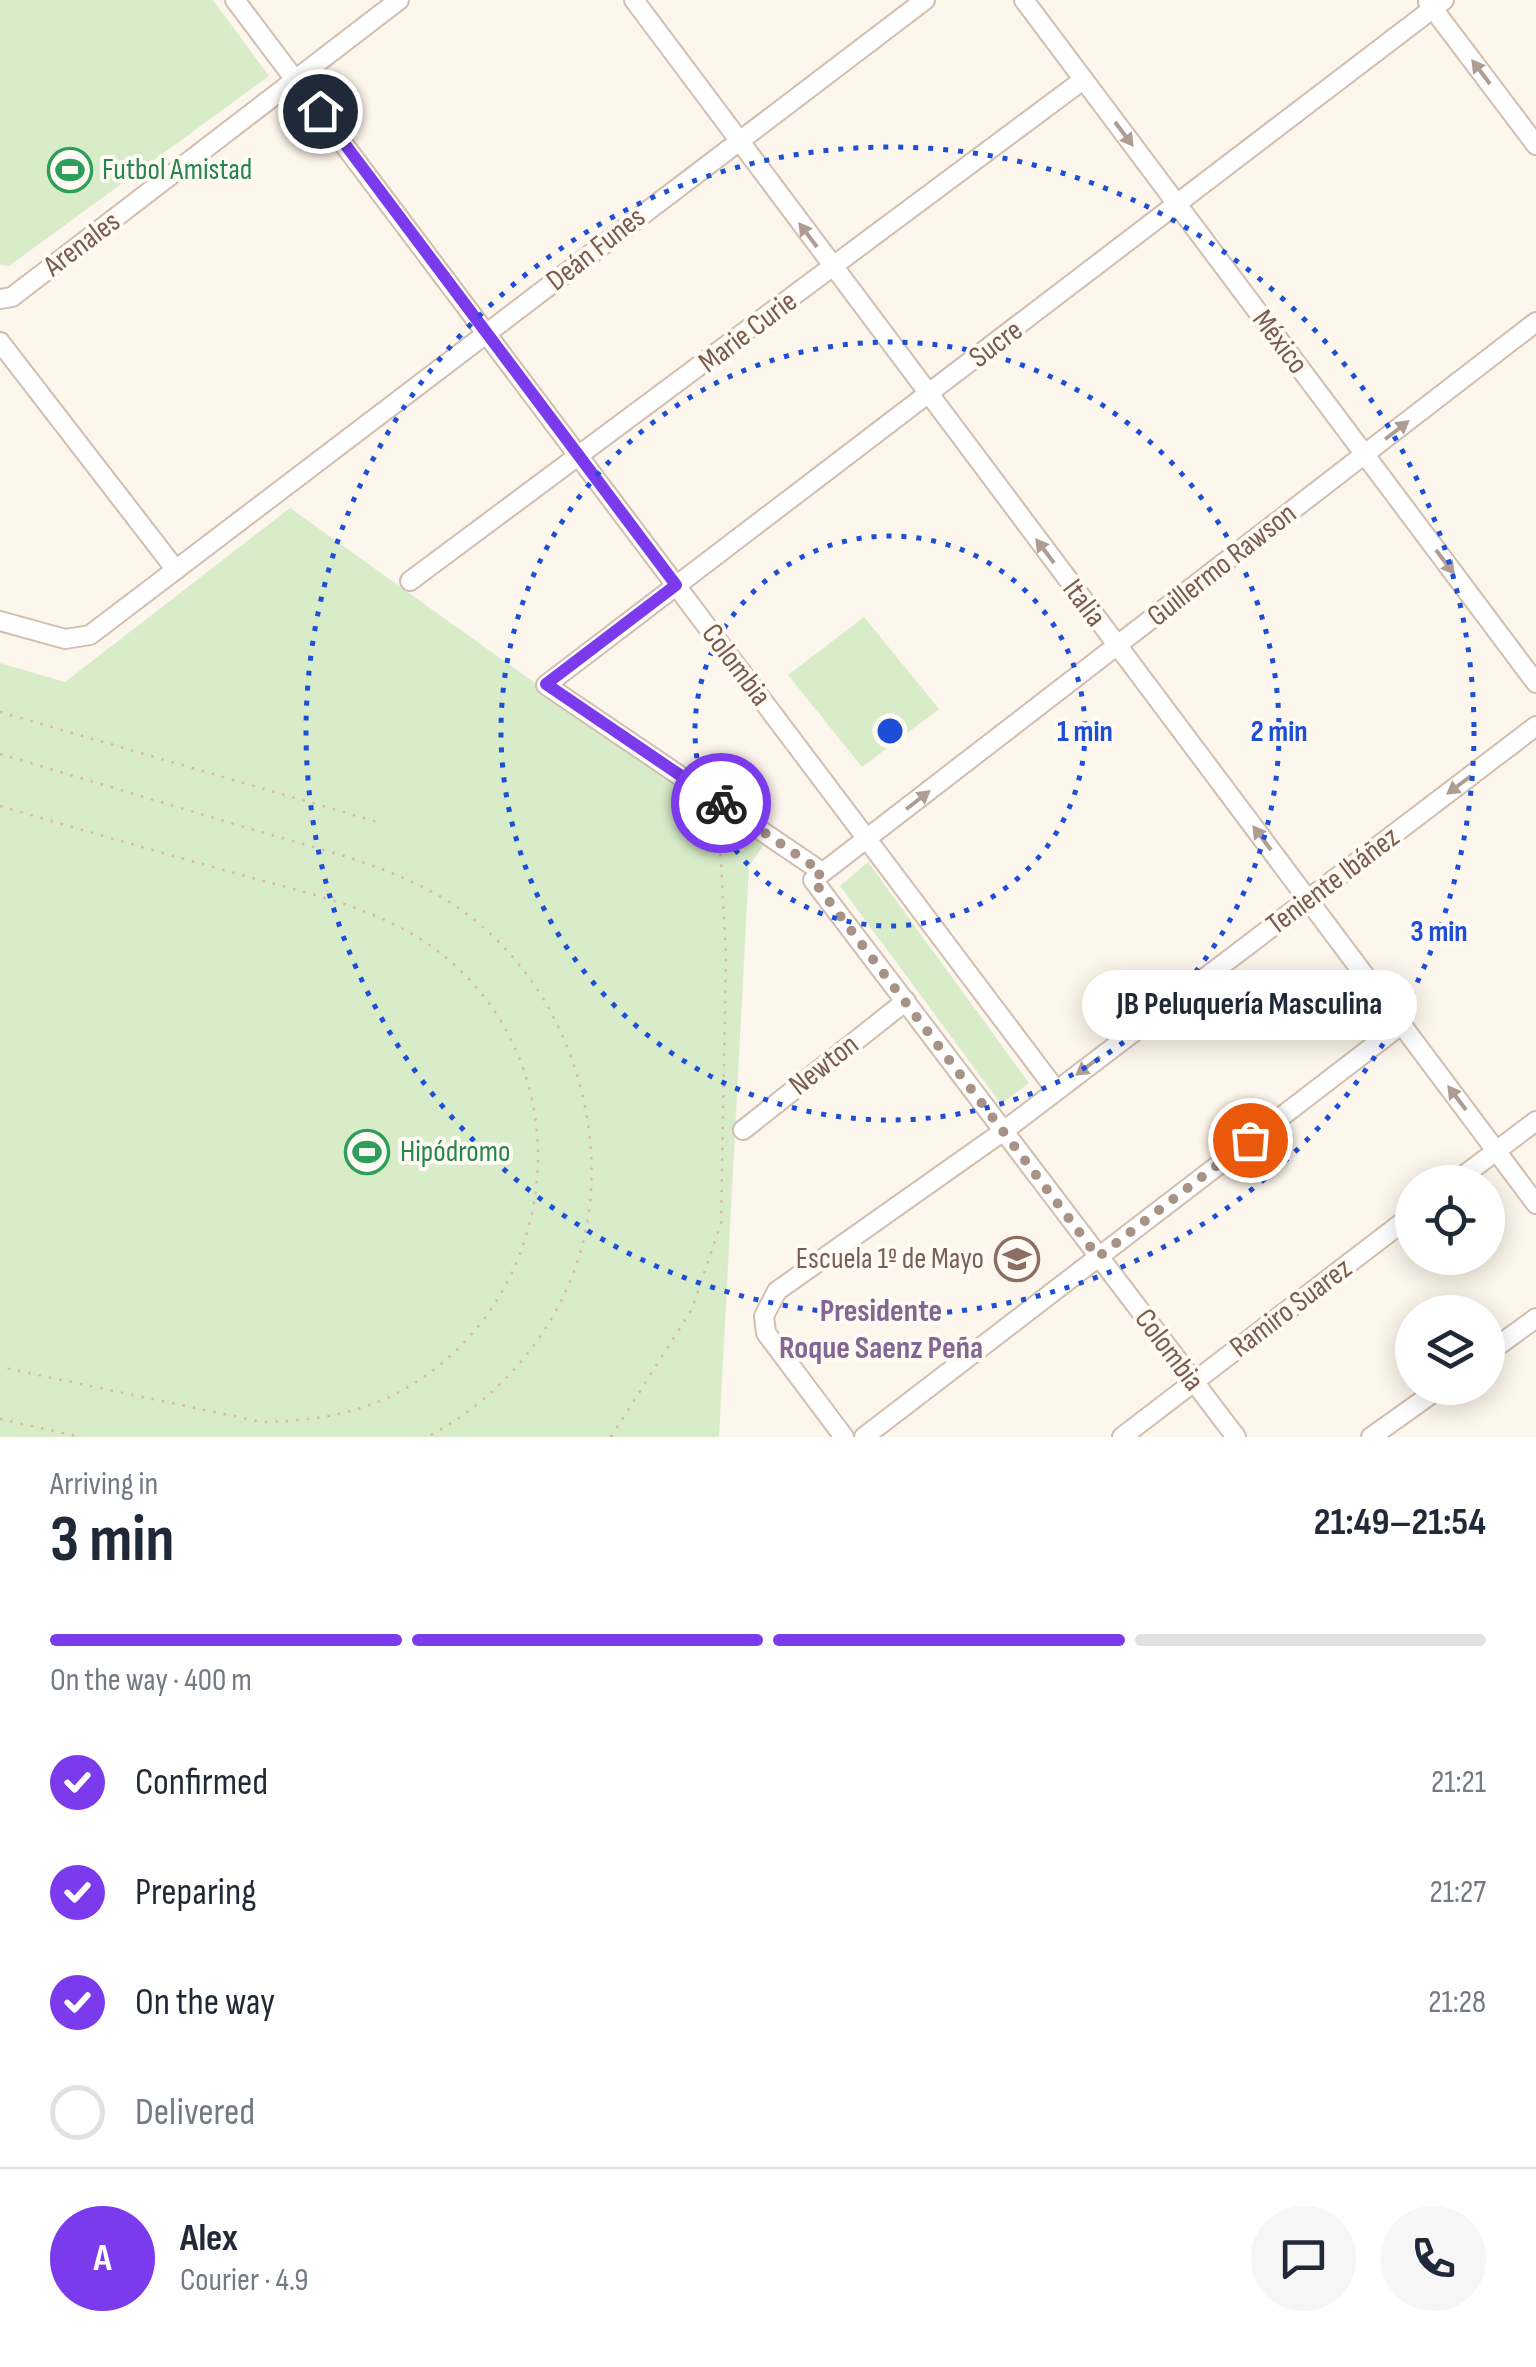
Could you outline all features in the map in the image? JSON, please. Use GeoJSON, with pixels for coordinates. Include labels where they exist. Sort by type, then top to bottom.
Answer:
{"type":"FeatureCollection","features":[{"type":"Feature","properties":{"kind":"street","name":"Colombia"},"geometry":{"type":"LineString","coordinates":[[235,0],[1056,1090]]}},
{"type":"Feature","properties":{"kind":"street","name":"Arenales"},"geometry":{"type":"LineString","coordinates":[[0,299],[12,297],[399,0]]}},
{"type":"Feature","properties":{"kind":"street"},"geometry":{"type":"LineString","coordinates":[[638,6],[658,0]]}},
{"type":"Feature","properties":{"kind":"street","name":"Deán Funes"},"geometry":{"type":"LineString","coordinates":[[0,621],[77,639],[90,635],[925,0]]}},
{"type":"Feature","properties":{"kind":"street","name":"México"},"geometry":{"type":"LineString","coordinates":[[1024,0],[1536,683]]}},
{"type":"Feature","properties":{"kind":"street"},"geometry":{"type":"LineString","coordinates":[[1435,3],[1536,144]]}},
{"type":"Feature","properties":{"kind":"street","name":"Sucre"},"geometry":{"type":"LineString","coordinates":[[546,684],[1178,206],[1435,3]]}},
{"type":"Feature","properties":{"kind":"street","name":"Italia"},"geometry":{"type":"LineString","coordinates":[[638,6],[1536,1204]]}},
{"type":"Feature","properties":{"kind":"street","name":"Marie Curie"},"geometry":{"type":"LineString","coordinates":[[410,581],[1084,80]]}},
{"type":"Feature","properties":{"kind":"street","name":"Guillermo Rawson"},"geometry":{"type":"LineString","coordinates":[[818,876],[1536,322]]}},
{"type":"Feature","properties":{"kind":"street"},"geometry":{"type":"LineString","coordinates":[[0,342],[176,570]]}},
{"type":"Feature","properties":{"kind":"street","name":"Colombia"},"geometry":{"type":"LineString","coordinates":[[546,684],[818,876],[906,1001],[1236,1437]]}},
{"type":"Feature","properties":{"kind":"street","name":"Teniente Ibáñez"},"geometry":{"type":"LineString","coordinates":[[844,1437],[766,1334],[764,1316],[777,1291],[1005,1130],[1536,726]]}},
{"type":"Feature","properties":{"kind":"street","name":"Newton"},"geometry":{"type":"LineString","coordinates":[[743,1130],[906,1001]]}},
{"type":"Feature","properties":{"kind":"street"},"geometry":{"type":"LineString","coordinates":[[864,1437],[1402,1024]]}},
{"type":"Feature","properties":{"kind":"street"},"geometry":{"type":"LineString","coordinates":[[1478,1165],[1536,1121]]}},
{"type":"Feature","properties":{"kind":"street","name":"Ramiro Suarez"},"geometry":{"type":"LineString","coordinates":[[1122,1437],[1395,1228]]}},
{"type":"Feature","properties":{"kind":"street"},"geometry":{"type":"LineString","coordinates":[[1505,1341],[1536,1318]]}},
{"type":"Feature","properties":{"kind":"street"},"geometry":{"type":"LineString","coordinates":[[1372,1437],[1416,1405]]}},
{"type":"Feature","properties":{"kind":"path"},"geometry":{"type":"LineString","coordinates":[[0,712],[380,823]]}},
{"type":"Feature","properties":{"kind":"path"},"geometry":{"type":"LineString","coordinates":[[0,754],[370,864],[434,892],[492,936],[554,1018],[580,1080],[590,1131],[592,1182],[581,1250],[554,1313],[515,1369],[464,1414],[427,1437]]}},
{"type":"Feature","properties":{"kind":"path"},"geometry":{"type":"LineString","coordinates":[[0,806],[344,905],[426,942],[472,982],[507,1031],[530,1086],[540,1145],[529,1234],[505,1290],[448,1359],[370,1405],[302,1421],[262,1422],[0,1367]]}},
{"type":"Feature","properties":{"kind":"path"},"geometry":{"type":"LineString","coordinates":[[610,1437],[636,1403],[692,1309],[722,1223],[726,955],[719,828]]}},
{"type":"Feature","properties":{"kind":"path"},"geometry":{"type":"LineString","coordinates":[[0,1419],[82,1437]]}},
{"type":"Feature","properties":{"kind":"green space","name":"Futbol Amistad"},"geometry":{"type":"Polygon","coordinates":[[[0,0],[213,0],[269,76],[9,266],[0,265],[0,0]]]}},
{"type":"Feature","properties":{"kind":"green space","name":"Hipódromo"},"geometry":{"type":"Polygon","coordinates":[[[290,508],[763,846],[749,866],[719,1437],[0,1437],[0,663],[65,682],[290,508]]]}},
{"type":"Feature","properties":{"kind":"green space"},"geometry":{"type":"Polygon","coordinates":[[[864,617],[939,709],[862,767],[788,675],[864,617]]]}},
{"type":"Feature","properties":{"kind":"green space"},"geometry":{"type":"Polygon","coordinates":[[[868,862],[1029,1083],[1001,1104],[840,886],[868,862]]]}},
{"type":"Feature","properties":{"kind":"way so far"},"geometry":{"type":"LineString","coordinates":[[721,803],[822,872],[813,880],[1098,1257],[1250,1140]]}},
{"type":"Feature","properties":{"kind":"place","name":"Futbol Amistad"},"geometry":{"type":"Point","coordinates":[70,170]}},
{"type":"Feature","properties":{"kind":"place","name":"JB Peluquería Masculina"},"geometry":{"type":"Point","coordinates":[1250,1140]}},
{"type":"Feature","properties":{"kind":"place","name":"Hipódromo"},"geometry":{"type":"Point","coordinates":[367,1152]}},
{"type":"Feature","properties":{"kind":"place","name":"Escuela 1º de Mayo"},"geometry":{"type":"Point","coordinates":[1017,1259]}},
{"type":"Feature","properties":{"kind":"district","name":"Presidente Roque Saenz Peña"},"geometry":{"type":"Point","coordinates":[881,1330]}},
{"type":"Feature","properties":{"kind":"route"},"geometry":{"type":"LineString","coordinates":[[320,111],[676,585],[546,684],[721,803]]}}]}
